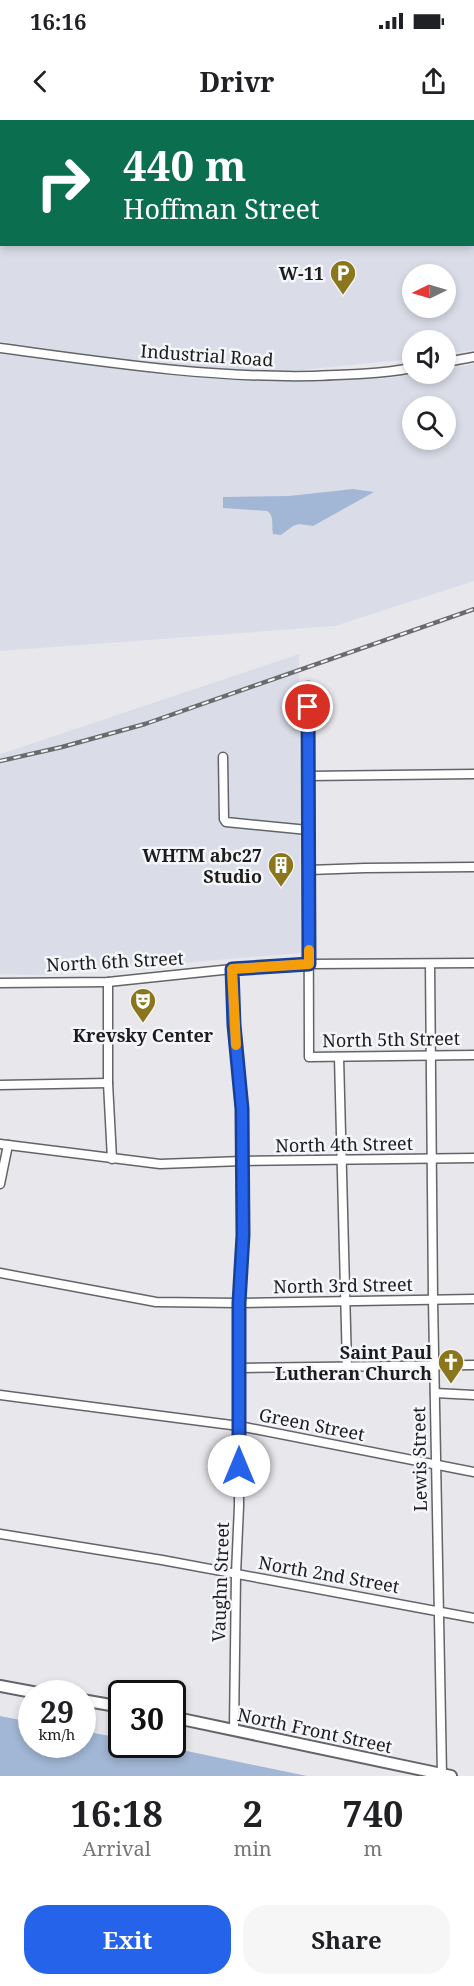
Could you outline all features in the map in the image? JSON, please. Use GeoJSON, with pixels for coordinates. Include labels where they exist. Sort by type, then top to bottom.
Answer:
{"type":"FeatureCollection","features":[{"type":"Feature","properties":{"kind":"main road"},"geometry":{"type":"LineString","coordinates":[[0,1686],[18,1689]]}},
{"type":"Feature","properties":{"kind":"main road","name":"North Front Street"},"geometry":{"type":"LineString","coordinates":[[186,1720],[446,1775]]}},
{"type":"Feature","properties":{"kind":"street","name":"Industrial Road"},"geometry":{"type":"LineString","coordinates":[[0,348],[130,366],[223,375],[270,377],[340,375],[402,369]]}},
{"type":"Feature","properties":{"kind":"street"},"geometry":{"type":"LineString","coordinates":[[456,360],[474,357]]}},
{"type":"Feature","properties":{"kind":"street"},"geometry":{"type":"LineString","coordinates":[[308,686],[309,964]]}},
{"type":"Feature","properties":{"kind":"street"},"geometry":{"type":"LineString","coordinates":[[223,757],[224,819],[226,822],[308,830]]}},
{"type":"Feature","properties":{"kind":"street"},"geometry":{"type":"LineString","coordinates":[[308,776],[474,774]]}},
{"type":"Feature","properties":{"kind":"street"},"geometry":{"type":"LineString","coordinates":[[309,870],[474,867]]}},
{"type":"Feature","properties":{"kind":"street","name":"North 6th Street"},"geometry":{"type":"LineString","coordinates":[[0,983],[108,982],[232,969],[309,964],[474,963]]}},
{"type":"Feature","properties":{"kind":"street","name":"North 5th Street"},"geometry":{"type":"LineString","coordinates":[[309,964],[309,1057],[474,1054]]}},
{"type":"Feature","properties":{"kind":"street","name":"Lewis Street"},"geometry":{"type":"LineString","coordinates":[[430,964],[438,1611],[446,1775]]}},
{"type":"Feature","properties":{"kind":"street","name":"Vaughn Street"},"geometry":{"type":"LineString","coordinates":[[232,969],[234,1025],[242,1109],[243,1235],[239,1303],[239,1506],[234,1729]]}},
{"type":"Feature","properties":{"kind":"street"},"geometry":{"type":"LineString","coordinates":[[108,982],[108,1083],[112,1159]]}},
{"type":"Feature","properties":{"kind":"street"},"geometry":{"type":"LineString","coordinates":[[339,1057],[347,1366]]}},
{"type":"Feature","properties":{"kind":"street"},"geometry":{"type":"LineString","coordinates":[[0,1084],[108,1083]]}},
{"type":"Feature","properties":{"kind":"street"},"geometry":{"type":"LineString","coordinates":[[0,1184],[4,1145]]}},
{"type":"Feature","properties":{"kind":"street","name":"North 4th Street"},"geometry":{"type":"LineString","coordinates":[[4,1145],[160,1164],[474,1158]]}},
{"type":"Feature","properties":{"kind":"street","name":"North 3rd Street"},"geometry":{"type":"LineString","coordinates":[[0,1273],[156,1302],[474,1299]]}},
{"type":"Feature","properties":{"kind":"street"},"geometry":{"type":"LineString","coordinates":[[240,1368],[474,1365]]}},
{"type":"Feature","properties":{"kind":"street"},"geometry":{"type":"LineString","coordinates":[[435,1393],[474,1395]]}},
{"type":"Feature","properties":{"kind":"street","name":"Green Street"},"geometry":{"type":"LineString","coordinates":[[0,1395],[239,1426],[474,1472]]}},
{"type":"Feature","properties":{"kind":"street","name":"North 2nd Street"},"geometry":{"type":"LineString","coordinates":[[0,1534],[162,1560],[474,1618]]}},
{"type":"Feature","properties":{"kind":"shaded area"},"geometry":{"type":"Polygon","coordinates":[[[0,246],[474,246],[474,350],[456,353],[456,330],[402,330],[402,360],[301,370],[243,372],[81,356],[0,341],[0,246]]]}},
{"type":"Feature","properties":{"kind":"shaded area"},"geometry":{"type":"Polygon","coordinates":[[[0,354],[155,374],[250,381],[317,382],[402,376],[402,384],[456,384],[456,367],[474,364],[474,581],[335,626],[0,651],[0,354]]]}},
{"type":"Feature","properties":{"kind":"shaded area"},"geometry":{"type":"Polygon","coordinates":[[[299,654],[301,953],[40,975],[0,974],[0,754],[299,654]]]}},
{"type":"Feature","properties":{"kind":"water"},"geometry":{"type":"Polygon","coordinates":[[[353,489],[374,492],[313,526],[299,524],[281,535],[273,534],[272,518],[267,511],[223,508],[223,497],[289,496],[353,489]]]}},
{"type":"Feature","properties":{"kind":"water"},"geometry":{"type":"Polygon","coordinates":[[[0,1716],[18,1719],[18,1758],[96,1758],[96,1733],[108,1736],[108,1758],[186,1758],[186,1751],[307,1776],[0,1776],[0,1716]]]}},
{"type":"Feature","properties":{"kind":"railway"},"geometry":{"type":"LineString","coordinates":[[0,761],[145,724],[474,609]]}},
{"type":"Feature","properties":{"kind":"slow traffic"},"geometry":{"type":"LineString","coordinates":[[236,1045],[232,969],[309,964],[309,950]]}},
{"type":"Feature","properties":{"kind":"place","name":"W-11"},"geometry":{"type":"Point","coordinates":[343,296]}},
{"type":"Feature","properties":{"kind":"place","name":"WHTM abc27 Studio"},"geometry":{"type":"Point","coordinates":[281,888]}},
{"type":"Feature","properties":{"kind":"place","name":"Krevsky Center"},"geometry":{"type":"Point","coordinates":[143,1024]}},
{"type":"Feature","properties":{"kind":"place","name":"Saint Paul Lutheran Church"},"geometry":{"type":"Point","coordinates":[451,1385]}},
{"type":"Feature","properties":{"kind":"route"},"geometry":{"type":"LineString","coordinates":[[239,1466],[239,1303],[243,1235],[242,1109],[234,1025],[232,969],[309,964],[308,707]]}}]}
